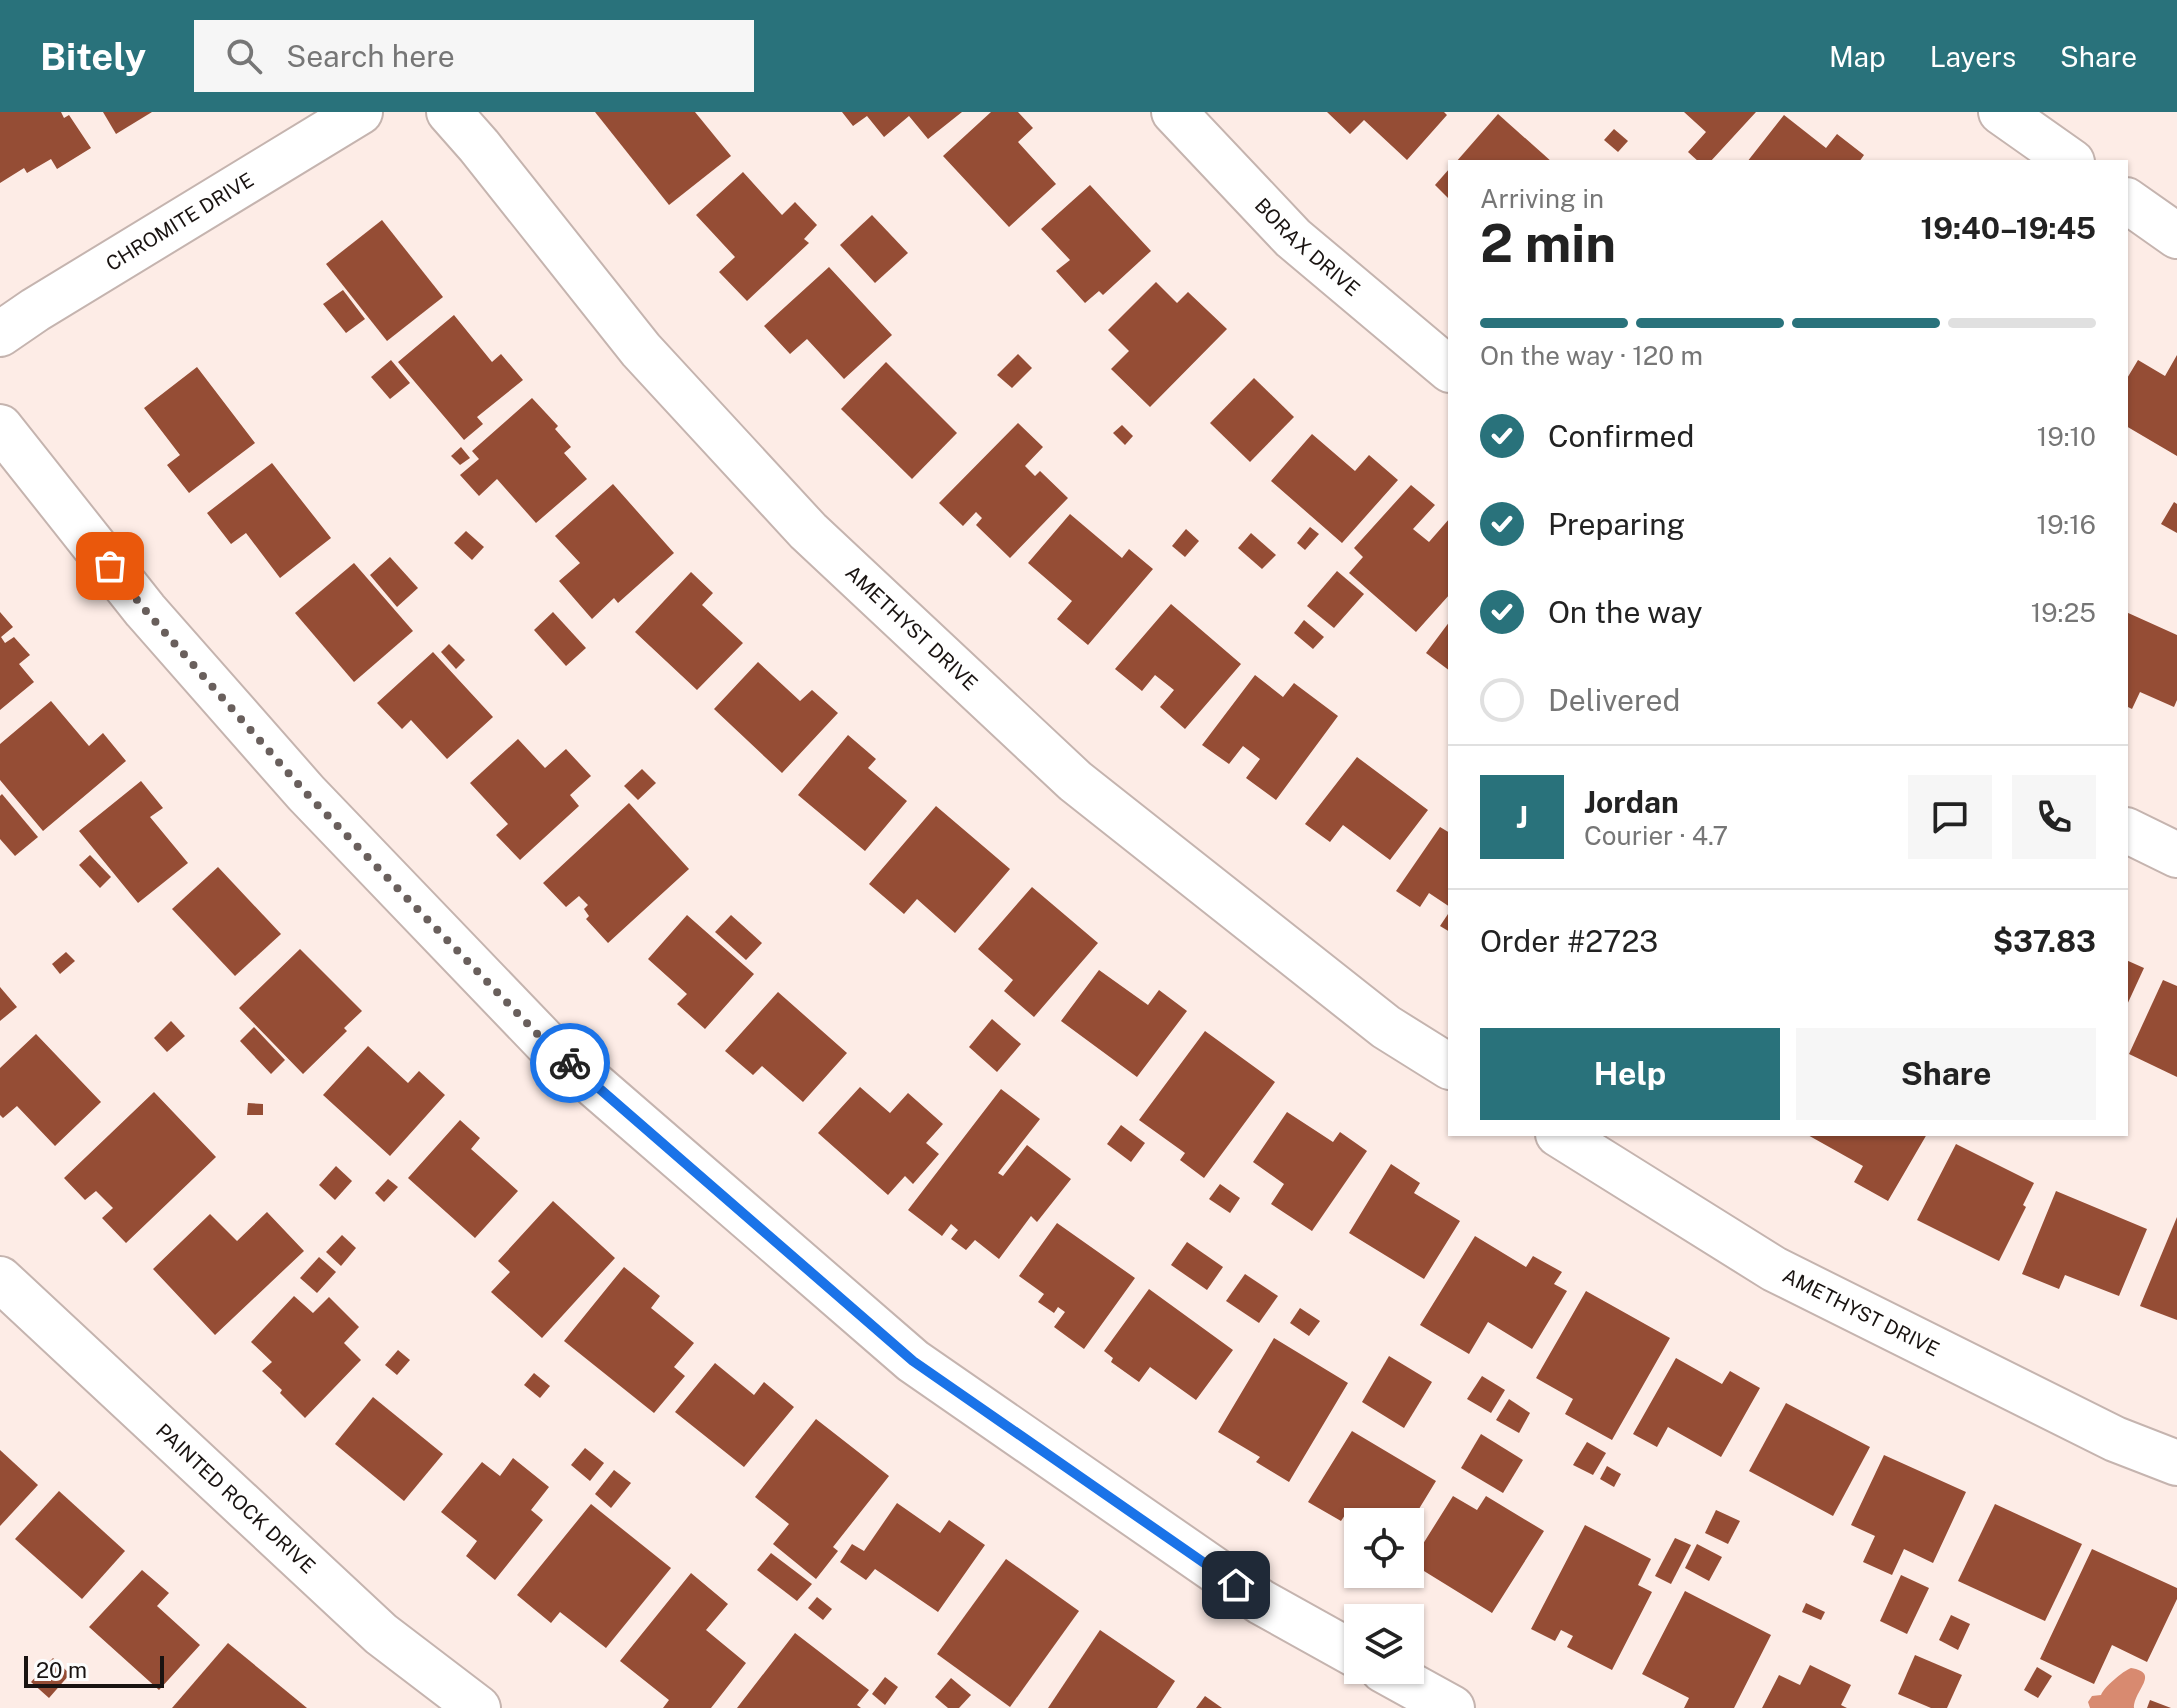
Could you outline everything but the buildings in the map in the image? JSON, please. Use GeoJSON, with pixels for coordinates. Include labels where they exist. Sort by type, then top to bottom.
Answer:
{"type":"FeatureCollection","features":[{"type":"Feature","properties":{"kind":"street","name":"CHROMITE DRIVE"},"geometry":{"type":"LineString","coordinates":[[0,334],[360,112]]}},
{"type":"Feature","properties":{"kind":"street","name":"AMETHYST DRIVE"},"geometry":{"type":"LineString","coordinates":[[449,112],[641,350],[808,531],[1075,781],[1386,1027],[1448,1066]]}},
{"type":"Feature","properties":{"kind":"street","name":"BORAX DRIVE"},"geometry":{"type":"LineString","coordinates":[[1174,112],[1293,238],[1448,368]]}},
{"type":"Feature","properties":{"kind":"street"},"geometry":{"type":"LineString","coordinates":[[2001,112],[2069,160]]}},
{"type":"Feature","properties":{"kind":"street"},"geometry":{"type":"LineString","coordinates":[[2128,201],[2177,236]]}},
{"type":"Feature","properties":{"kind":"street"},"geometry":{"type":"LineString","coordinates":[[0,427],[145,610],[306,793],[545,1042],[913,1361],[1261,1602],[1344,1648]]}},
{"type":"Feature","properties":{"kind":"street"},"geometry":{"type":"LineString","coordinates":[[2128,831],[2177,855]]}},
{"type":"Feature","properties":{"kind":"street","name":"AMETHYST DRIVE"},"geometry":{"type":"LineString","coordinates":[[1561,1136],[1774,1269],[2115,1439],[2177,1463]]}},
{"type":"Feature","properties":{"kind":"street","name":"PAINTED ROCK DRIVE"},"geometry":{"type":"LineString","coordinates":[[0,1279],[381,1634],[478,1708]]}},
{"type":"Feature","properties":{"kind":"street"},"geometry":{"type":"LineString","coordinates":[[1408,1684],[1452,1708]]}},
{"type":"Feature","properties":{"kind":"shaded area"},"geometry":{"type":"Polygon","coordinates":[[[2131,1668],[2140,1670],[2145,1678],[2134,1708],[2090,1708],[2088,1702],[2092,1696],[2101,1695],[2114,1680],[2131,1668]]]}},
{"type":"Feature","properties":{"kind":"way so far"},"geometry":{"type":"LineString","coordinates":[[110,566],[306,793],[545,1042],[570,1063]]}},
{"type":"Feature","properties":{"kind":"route"},"geometry":{"type":"LineString","coordinates":[[570,1063],[913,1361],[1236,1585]]}}]}
